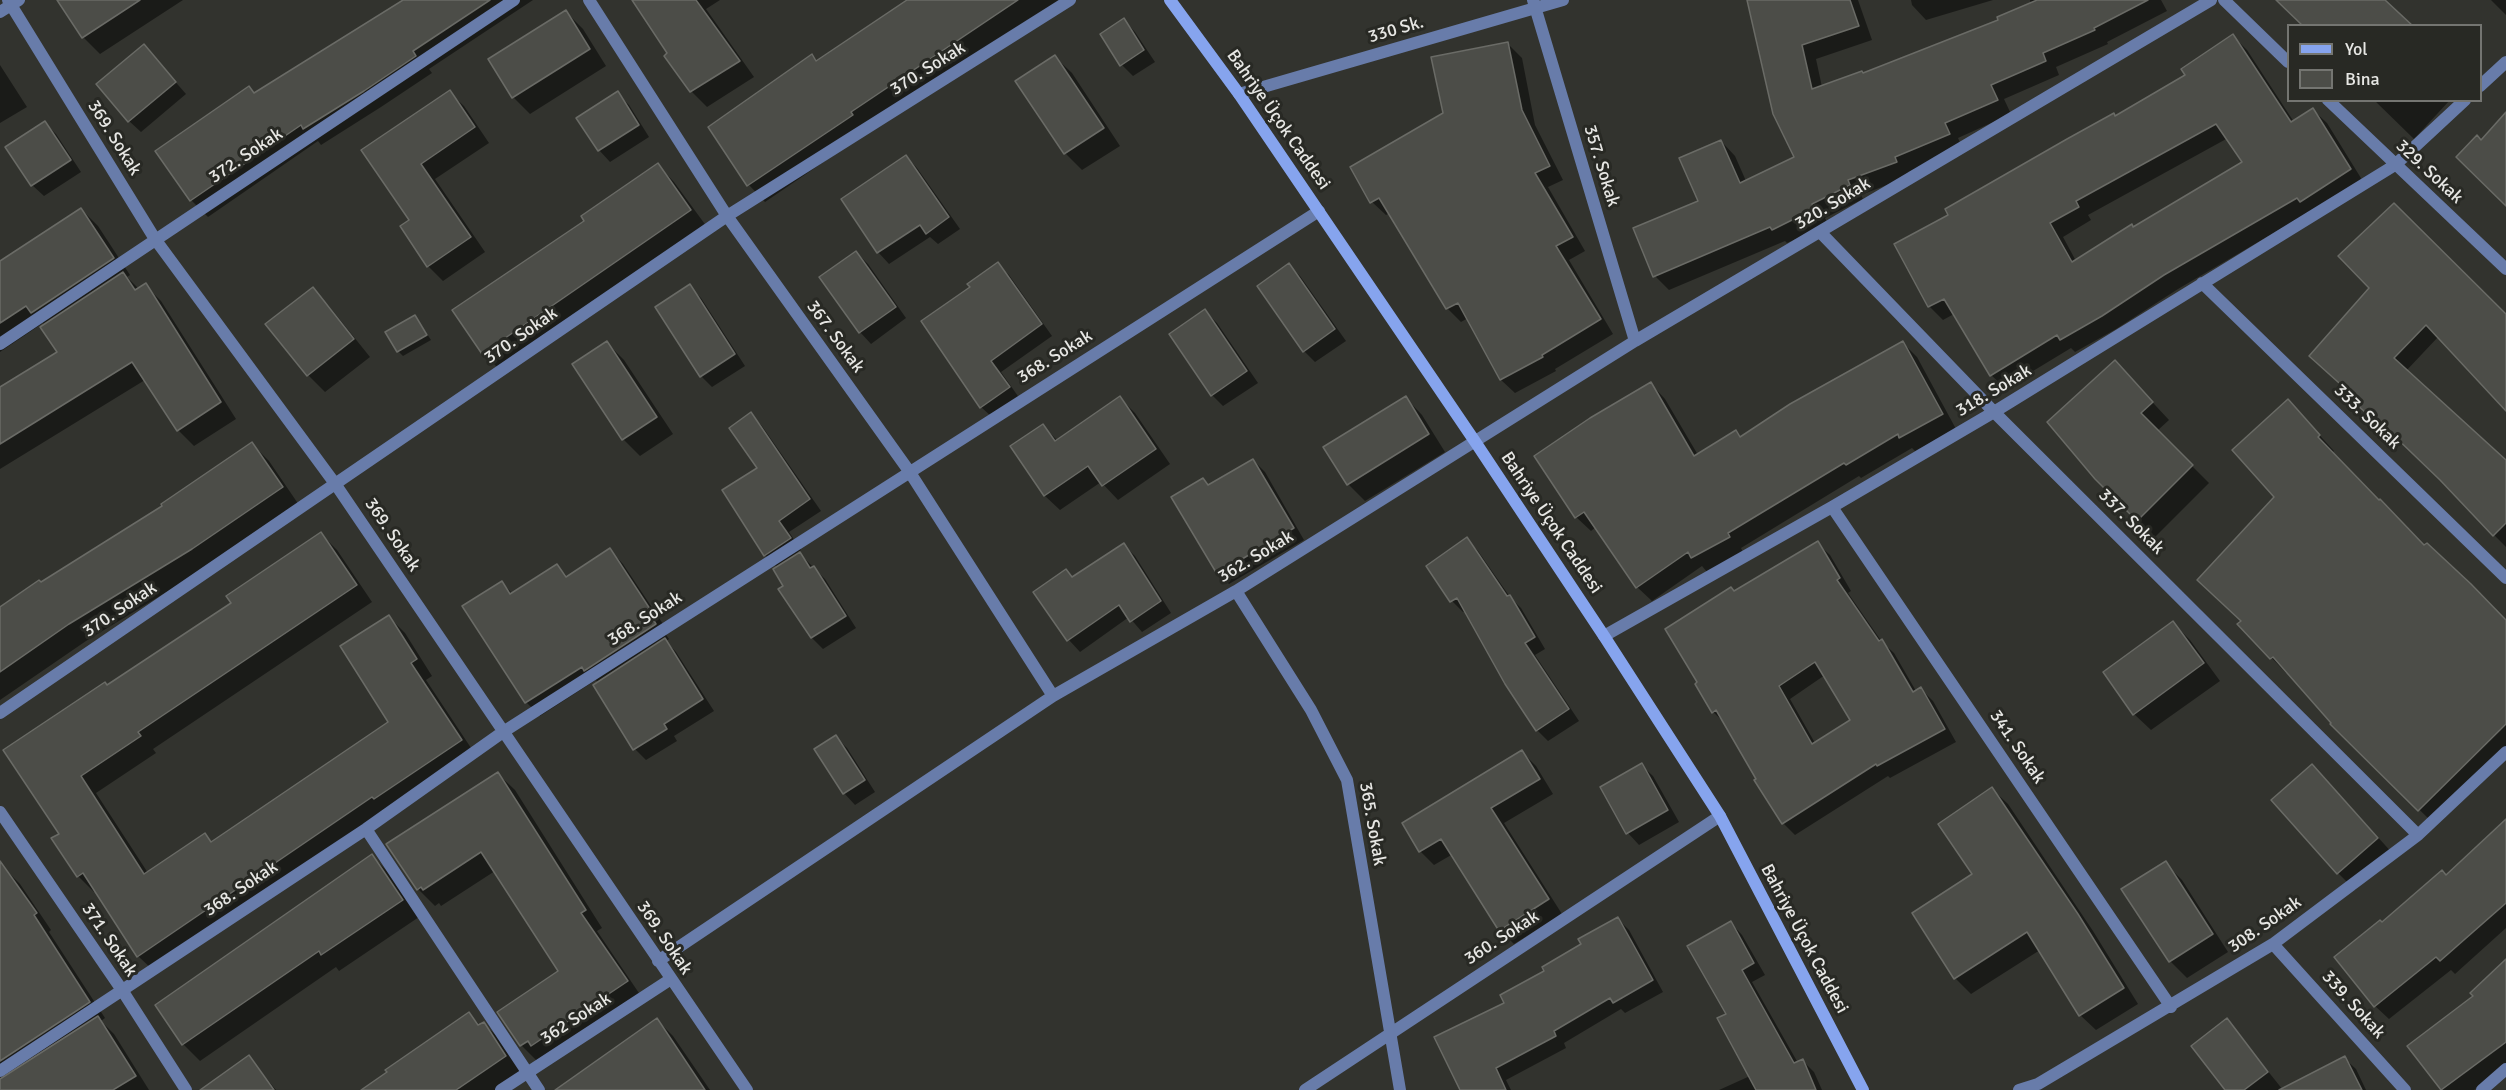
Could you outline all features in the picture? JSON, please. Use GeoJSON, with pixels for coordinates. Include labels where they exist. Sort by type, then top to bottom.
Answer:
{"type":"FeatureCollection","features":[{"type":"Feature","properties":{"kind":"street","name":"372. Sokak"},"geometry":{"type":"LineString","coordinates":[[0,344],[514,0]]}},
{"type":"Feature","properties":{"kind":"street","name":"367. Sokak"},"geometry":{"type":"LineString","coordinates":[[588,0],[727,216],[909,471],[1053,696]]}},
{"type":"Feature","properties":{"kind":"street","name":"370. Sokak"},"geometry":{"type":"LineString","coordinates":[[0,713],[727,216],[1070,0]]}},
{"type":"Feature","properties":{"kind":"street","name":"Bahriye Üçok Caddesi"},"geometry":{"type":"LineString","coordinates":[[1170,0],[1239,94],[1476,443],[1720,816],[1863,1090]]}},
{"type":"Feature","properties":{"kind":"street","name":"330 Sk."},"geometry":{"type":"LineString","coordinates":[[1239,94],[1535,5],[1563,0]]}},
{"type":"Feature","properties":{"kind":"street","name":"320. Sokak"},"geometry":{"type":"LineString","coordinates":[[1476,443],[1635,341],[1821,233],[2211,0]]}},
{"type":"Feature","properties":{"kind":"street"},"geometry":{"type":"LineString","coordinates":[[2224,0],[2287,60]]}},
{"type":"Feature","properties":{"kind":"street","name":"369. Sokak"},"geometry":{"type":"LineString","coordinates":[[13,2],[155,239],[336,485],[747,1090]]}},
{"type":"Feature","properties":{"kind":"street"},"geometry":{"type":"LineString","coordinates":[[0,12],[13,2]]}},
{"type":"Feature","properties":{"kind":"street","name":"357. Sokak"},"geometry":{"type":"LineString","coordinates":[[1535,5],[1635,341]]}},
{"type":"Feature","properties":{"kind":"street"},"geometry":{"type":"LineString","coordinates":[[2482,85],[2506,62]]}},
{"type":"Feature","properties":{"kind":"street","name":"329. Sokak"},"geometry":{"type":"LineString","coordinates":[[2330,102],[2506,269]]}},
{"type":"Feature","properties":{"kind":"street","name":"318. Sokak"},"geometry":{"type":"LineString","coordinates":[[1604,636],[1994,412],[2395,165],[2463,102]]}},
{"type":"Feature","properties":{"kind":"street","name":"368. Sokak"},"geometry":{"type":"LineString","coordinates":[[0,1071],[366,829],[503,732],[1319,211]]}},
{"type":"Feature","properties":{"kind":"street","name":"337. Sokak"},"geometry":{"type":"LineString","coordinates":[[1821,233],[1994,412],[2418,834]]}},
{"type":"Feature","properties":{"kind":"street","name":"333. Sokak"},"geometry":{"type":"LineString","coordinates":[[2202,283],[2506,578]]}},
{"type":"Feature","properties":{"kind":"street","name":"362. Sokak"},"geometry":{"type":"LineString","coordinates":[[658,961],[1053,696],[1236,591],[1476,443]]}},
{"type":"Feature","properties":{"kind":"street","name":"341. Sokak"},"geometry":{"type":"LineString","coordinates":[[1832,507],[2171,1007]]}},
{"type":"Feature","properties":{"kind":"street","name":"365. Sokak"},"geometry":{"type":"LineString","coordinates":[[1236,591],[1311,710],[1347,780],[1400,1090]]}},
{"type":"Feature","properties":{"kind":"street","name":"308. Sokak"},"geometry":{"type":"LineString","coordinates":[[2019,1090],[2038,1084],[2171,1007],[2273,944],[2418,834],[2506,752]]}},
{"type":"Feature","properties":{"kind":"street","name":"371. Sokak"},"geometry":{"type":"LineString","coordinates":[[0,812],[122,990],[186,1090]]}},
{"type":"Feature","properties":{"kind":"street","name":"360. Sokak"},"geometry":{"type":"LineString","coordinates":[[1305,1090],[1720,816]]}},
{"type":"Feature","properties":{"kind":"street"},"geometry":{"type":"LineString","coordinates":[[366,829],[539,1090]]}},
{"type":"Feature","properties":{"kind":"street","name":"339. Sokak"},"geometry":{"type":"LineString","coordinates":[[2273,944],[2405,1090]]}},
{"type":"Feature","properties":{"kind":"street","name":"362 Sokak"},"geometry":{"type":"LineString","coordinates":[[501,1090],[670,979]]}},
{"type":"Feature","properties":{"kind":"street"},"geometry":{"type":"LineString","coordinates":[[2482,1090],[2506,1069]]}},
{"type":"Feature","properties":{"kind":"building"},"geometry":{"type":"Polygon","coordinates":[[[57,0],[140,0],[82,38],[57,0]]]}},
{"type":"Feature","properties":{"kind":"building"},"geometry":{"type":"Polygon","coordinates":[[[403,0],[490,0],[413,51],[416,56],[364,91],[303,129],[301,125],[190,201],[155,151],[249,86],[254,93],[403,0]]]}},
{"type":"Feature","properties":{"kind":"building"},"geometry":{"type":"Polygon","coordinates":[[[632,0],[696,0],[740,61],[690,92],[664,56],[667,53],[632,0]]]}},
{"type":"Feature","properties":{"kind":"building"},"geometry":{"type":"Polygon","coordinates":[[[907,0],[1018,0],[851,112],[853,115],[747,186],[708,127],[812,54],[816,61],[907,0]]]}},
{"type":"Feature","properties":{"kind":"building"},"geometry":{"type":"Polygon","coordinates":[[[1747,0],[1850,0],[1859,26],[1802,45],[1812,89],[1862,71],[1863,73],[1998,20],[1997,17],[2037,0],[2148,0],[2094,28],[2095,30],[2043,53],[2046,61],[1991,85],[1998,100],[1945,123],[1950,134],[1895,157],[1897,162],[1848,180],[1850,185],[1812,204],[1814,209],[1772,230],[1770,227],[1653,277],[1633,228],[1698,201],[1679,158],[1721,140],[1740,183],[1794,157],[1773,114],[1747,0]]]}},
{"type":"Feature","properties":{"kind":"building"},"geometry":{"type":"Polygon","coordinates":[[[2276,0],[2385,0],[2411,24],[2301,24],[2276,0]]]}},
{"type":"Feature","properties":{"kind":"building"},"geometry":{"type":"Polygon","coordinates":[[[566,10],[590,49],[512,98],[488,59],[566,10]]]}},
{"type":"Feature","properties":{"kind":"building"},"geometry":{"type":"Polygon","coordinates":[[[1124,18],[1144,50],[1120,66],[1100,34],[1124,18]]]}},
{"type":"Feature","properties":{"kind":"building"},"geometry":{"type":"Polygon","coordinates":[[[2233,34],[2291,122],[2313,108],[2351,169],[2300,202],[2297,198],[2164,275],[2102,316],[2060,340],[2057,335],[1990,376],[1944,299],[1928,307],[1894,244],[1948,215],[1945,209],[2185,75],[2181,69],[2233,34]],[[2216,124],[2076,201],[2079,207],[2050,223],[2072,262],[2132,224],[2133,227],[2242,162],[2216,124]]]}},
{"type":"Feature","properties":{"kind":"building"},"geometry":{"type":"Polygon","coordinates":[[[1508,42],[1522,110],[1550,166],[1535,173],[1573,237],[1556,246],[1601,319],[1542,355],[1543,357],[1500,380],[1458,303],[1446,309],[1379,198],[1370,203],[1350,167],[1443,113],[1431,57],[1508,42]]]}},
{"type":"Feature","properties":{"kind":"building"},"geometry":{"type":"Polygon","coordinates":[[[144,44],[176,82],[128,122],[96,84],[144,44]]]}},
{"type":"Feature","properties":{"kind":"building"},"geometry":{"type":"Polygon","coordinates":[[[1055,55],[1104,128],[1064,154],[1015,81],[1055,55]]]}},
{"type":"Feature","properties":{"kind":"building"},"geometry":{"type":"Polygon","coordinates":[[[450,90],[475,127],[421,164],[471,237],[427,267],[400,226],[409,220],[361,150],[450,90]]]}},
{"type":"Feature","properties":{"kind":"building"},"geometry":{"type":"Polygon","coordinates":[[[618,91],[639,125],[598,151],[576,118],[618,91]]]}},
{"type":"Feature","properties":{"kind":"building"},"geometry":{"type":"Polygon","coordinates":[[[2506,112],[2506,206],[2456,157],[2477,135],[2481,140],[2506,112]]]}},
{"type":"Feature","properties":{"kind":"building"},"geometry":{"type":"Polygon","coordinates":[[[45,121],[71,160],[31,186],[5,147],[45,121]]]}},
{"type":"Feature","properties":{"kind":"building"},"geometry":{"type":"Polygon","coordinates":[[[906,155],[949,217],[926,234],[920,225],[877,253],[841,199],[906,155]]]}},
{"type":"Feature","properties":{"kind":"building"},"geometry":{"type":"Polygon","coordinates":[[[658,163],[691,210],[482,354],[452,310],[584,221],[581,216],[658,163]]]}},
{"type":"Feature","properties":{"kind":"building"},"geometry":{"type":"Polygon","coordinates":[[[2394,203],[2506,314],[2506,411],[2426,325],[2394,358],[2506,460],[2506,523],[2493,536],[2440,480],[2387,429],[2386,431],[2355,403],[2358,400],[2309,356],[2369,288],[2338,256],[2394,203]]]}},
{"type":"Feature","properties":{"kind":"building"},"geometry":{"type":"Polygon","coordinates":[[[81,208],[114,258],[31,313],[26,306],[0,323],[0,261],[81,208]]]}},
{"type":"Feature","properties":{"kind":"building"},"geometry":{"type":"Polygon","coordinates":[[[856,251],[896,307],[859,333],[819,277],[856,251]]]}},
{"type":"Feature","properties":{"kind":"building"},"geometry":{"type":"Polygon","coordinates":[[[998,262],[1042,324],[991,361],[1010,387],[980,408],[921,321],[970,287],[967,284],[998,262]]]}},
{"type":"Feature","properties":{"kind":"building"},"geometry":{"type":"Polygon","coordinates":[[[1289,263],[1335,329],[1303,352],[1257,286],[1289,263]]]}},
{"type":"Feature","properties":{"kind":"building"},"geometry":{"type":"Polygon","coordinates":[[[123,272],[135,290],[146,283],[221,402],[177,431],[132,362],[0,444],[0,387],[57,352],[40,327],[123,272]]]}},
{"type":"Feature","properties":{"kind":"building"},"geometry":{"type":"Polygon","coordinates":[[[690,284],[735,354],[700,377],[655,307],[690,284]]]}},
{"type":"Feature","properties":{"kind":"building"},"geometry":{"type":"Polygon","coordinates":[[[313,287],[354,339],[307,376],[265,324],[313,287]]]}},
{"type":"Feature","properties":{"kind":"building"},"geometry":{"type":"Polygon","coordinates":[[[1205,309],[1247,371],[1211,396],[1169,334],[1205,309]]]}},
{"type":"Feature","properties":{"kind":"building"},"geometry":{"type":"Polygon","coordinates":[[[415,315],[427,335],[397,352],[385,332],[415,315]]]}},
{"type":"Feature","properties":{"kind":"building"},"geometry":{"type":"Polygon","coordinates":[[[607,341],[657,417],[622,440],[572,364],[607,341]]]}},
{"type":"Feature","properties":{"kind":"building"},"geometry":{"type":"Polygon","coordinates":[[[1903,341],[1943,414],[1899,438],[1898,434],[1846,465],[1844,463],[1728,533],[1730,537],[1691,558],[1688,552],[1636,588],[1584,512],[1575,518],[1534,456],[1590,418],[1651,382],[1694,456],[1736,430],[1740,437],[1790,404],[1903,341]]]}},
{"type":"Feature","properties":{"kind":"building"},"geometry":{"type":"Polygon","coordinates":[[[2115,360],[2153,402],[2141,413],[2193,465],[2137,521],[2095,479],[2047,422],[2115,360]]]}},
{"type":"Feature","properties":{"kind":"building"},"geometry":{"type":"Polygon","coordinates":[[[1120,396],[1156,449],[1102,486],[1088,466],[1044,496],[1010,446],[1043,424],[1055,441],[1120,396]]]}},
{"type":"Feature","properties":{"kind":"building"},"geometry":{"type":"Polygon","coordinates":[[[1406,396],[1429,434],[1347,485],[1323,447],[1406,396]]]}},
{"type":"Feature","properties":{"kind":"building"},"geometry":{"type":"Polygon","coordinates":[[[2288,399],[2320,435],[2318,437],[2379,500],[2424,545],[2427,543],[2471,584],[2506,620],[2506,724],[2418,811],[2330,724],[2273,657],[2270,659],[2237,624],[2241,621],[2197,580],[2274,497],[2232,450],[2288,399]]]}},
{"type":"Feature","properties":{"kind":"building"},"geometry":{"type":"Polygon","coordinates":[[[751,412],[810,499],[779,521],[791,538],[764,556],[722,490],[757,468],[729,428],[751,412]]]}},
{"type":"Feature","properties":{"kind":"building"},"geometry":{"type":"Polygon","coordinates":[[[252,442],[283,487],[192,549],[69,624],[0,672],[0,607],[39,580],[41,582],[162,506],[161,504],[252,442]]]}},
{"type":"Feature","properties":{"kind":"building"},"geometry":{"type":"Polygon","coordinates":[[[1253,459],[1294,528],[1217,574],[1171,497],[1203,478],[1208,485],[1253,459]]]}},
{"type":"Feature","properties":{"kind":"building"},"geometry":{"type":"Polygon","coordinates":[[[321,532],[357,585],[138,732],[141,736],[81,776],[144,874],[205,833],[211,842],[388,722],[340,646],[389,615],[417,659],[411,663],[462,740],[374,799],[372,797],[137,957],[83,873],[77,877],[51,838],[59,834],[3,750],[105,682],[107,685],[231,603],[226,596],[321,532]]]}},
{"type":"Feature","properties":{"kind":"building"},"geometry":{"type":"Polygon","coordinates":[[[1467,537],[1507,596],[1510,595],[1535,637],[1525,643],[1569,709],[1536,731],[1505,684],[1457,598],[1450,602],[1426,566],[1467,537]]]}},
{"type":"Feature","properties":{"kind":"building"},"geometry":{"type":"Polygon","coordinates":[[[1818,541],[1840,578],[1837,580],[1879,641],[1882,639],[1913,692],[1921,687],[1945,729],[1877,766],[1876,764],[1782,824],[1754,780],[1756,779],[1716,710],[1712,713],[1695,684],[1697,682],[1665,629],[1731,587],[1734,591],[1818,541]],[[1815,662],[1779,686],[1812,744],[1850,720],[1815,662]]]}},
{"type":"Feature","properties":{"kind":"building"},"geometry":{"type":"Polygon","coordinates":[[[1124,543],[1161,601],[1130,622],[1119,605],[1067,641],[1033,592],[1066,569],[1072,577],[1124,543]]]}},
{"type":"Feature","properties":{"kind":"building"},"geometry":{"type":"Polygon","coordinates":[[[610,548],[652,612],[650,614],[656,624],[584,671],[582,667],[525,703],[462,606],[502,581],[510,594],[557,564],[566,577],[610,548]]]}},
{"type":"Feature","properties":{"kind":"building"},"geometry":{"type":"Polygon","coordinates":[[[800,552],[810,568],[814,566],[846,616],[811,638],[778,589],[783,586],[773,569],[800,552]]]}},
{"type":"Feature","properties":{"kind":"building"},"geometry":{"type":"Polygon","coordinates":[[[2173,621],[2204,663],[2133,715],[2103,672],[2173,621]]]}},
{"type":"Feature","properties":{"kind":"building"},"geometry":{"type":"Polygon","coordinates":[[[665,638],[703,699],[664,724],[667,729],[633,750],[593,685],[665,638]]]}},
{"type":"Feature","properties":{"kind":"building"},"geometry":{"type":"Polygon","coordinates":[[[836,735],[865,780],[843,794],[814,749],[836,735]]]}},
{"type":"Feature","properties":{"kind":"building"},"geometry":{"type":"Polygon","coordinates":[[[1522,750],[1540,779],[1491,808],[1549,899],[1499,931],[1441,839],[1419,852],[1402,823],[1522,750]]]}},
{"type":"Feature","properties":{"kind":"building"},"geometry":{"type":"Polygon","coordinates":[[[1642,763],[1668,810],[1626,834],[1600,787],[1642,763]]]}},
{"type":"Feature","properties":{"kind":"building"},"geometry":{"type":"Polygon","coordinates":[[[2312,764],[2378,838],[2337,874],[2271,800],[2312,764]]]}},
{"type":"Feature","properties":{"kind":"building"},"geometry":{"type":"Polygon","coordinates":[[[498,772],[586,910],[581,913],[628,981],[531,1046],[528,1041],[520,1046],[497,1012],[558,971],[481,852],[423,890],[421,887],[417,890],[386,844],[498,772]]]}},
{"type":"Feature","properties":{"kind":"building"},"geometry":{"type":"Polygon","coordinates":[[[1992,787],[2078,914],[2124,988],[2079,1016],[2027,932],[1954,979],[1912,913],[1972,874],[1938,824],[1992,787]]]}},
{"type":"Feature","properties":{"kind":"building"},"geometry":{"type":"Polygon","coordinates":[[[2506,819],[2506,903],[2440,961],[2436,957],[2374,1007],[2334,957],[2380,920],[2382,922],[2442,870],[2446,875],[2506,819]]]}},
{"type":"Feature","properties":{"kind":"building"},"geometry":{"type":"Polygon","coordinates":[[[372,854],[403,900],[321,955],[319,951],[182,1045],[155,1005],[372,854]]]}},
{"type":"Feature","properties":{"kind":"building"},"geometry":{"type":"Polygon","coordinates":[[[0,861],[37,913],[34,915],[90,1002],[0,1061],[0,861]]]}},
{"type":"Feature","properties":{"kind":"building"},"geometry":{"type":"Polygon","coordinates":[[[2166,861],[2213,934],[2169,962],[2121,889],[2166,861]]]}},
{"type":"Feature","properties":{"kind":"building"},"geometry":{"type":"Polygon","coordinates":[[[1618,917],[1653,980],[1613,1003],[1610,998],[1554,1031],[1556,1036],[1496,1068],[1506,1090],[1460,1090],[1434,1037],[1504,1003],[1500,995],[1544,971],[1542,967],[1581,944],[1578,939],[1618,917]]]}},
{"type":"Feature","properties":{"kind":"building"},"geometry":{"type":"Polygon","coordinates":[[[1731,921],[1754,963],[1742,970],[1794,1063],[1803,1059],[1816,1090],[1756,1090],[1717,1018],[1726,1014],[1687,946],[1731,921]]]}},
{"type":"Feature","properties":{"kind":"building"},"geometry":{"type":"Polygon","coordinates":[[[2506,959],[2506,1042],[2441,1090],[2407,1046],[2473,996],[2470,993],[2506,959]]]}},
{"type":"Feature","properties":{"kind":"building"},"geometry":{"type":"Polygon","coordinates":[[[469,1012],[478,1025],[484,1022],[506,1056],[456,1090],[361,1090],[387,1072],[385,1070],[469,1012]]]}},
{"type":"Feature","properties":{"kind":"building"},"geometry":{"type":"Polygon","coordinates":[[[98,1016],[136,1076],[113,1090],[0,1090],[0,1079],[98,1016]]]}},
{"type":"Feature","properties":{"kind":"building"},"geometry":{"type":"Polygon","coordinates":[[[657,1018],[705,1090],[555,1090],[657,1018]]]}},
{"type":"Feature","properties":{"kind":"building"},"geometry":{"type":"Polygon","coordinates":[[[2227,1018],[2268,1072],[2244,1090],[2225,1090],[2191,1046],[2227,1018]]]}},
{"type":"Feature","properties":{"kind":"building"},"geometry":{"type":"Polygon","coordinates":[[[249,1055],[274,1090],[200,1090],[249,1055]]]}},
{"type":"Feature","properties":{"kind":"building"},"geometry":{"type":"Polygon","coordinates":[[[2345,1056],[2362,1090],[2279,1090],[2345,1056]]]}}]}
